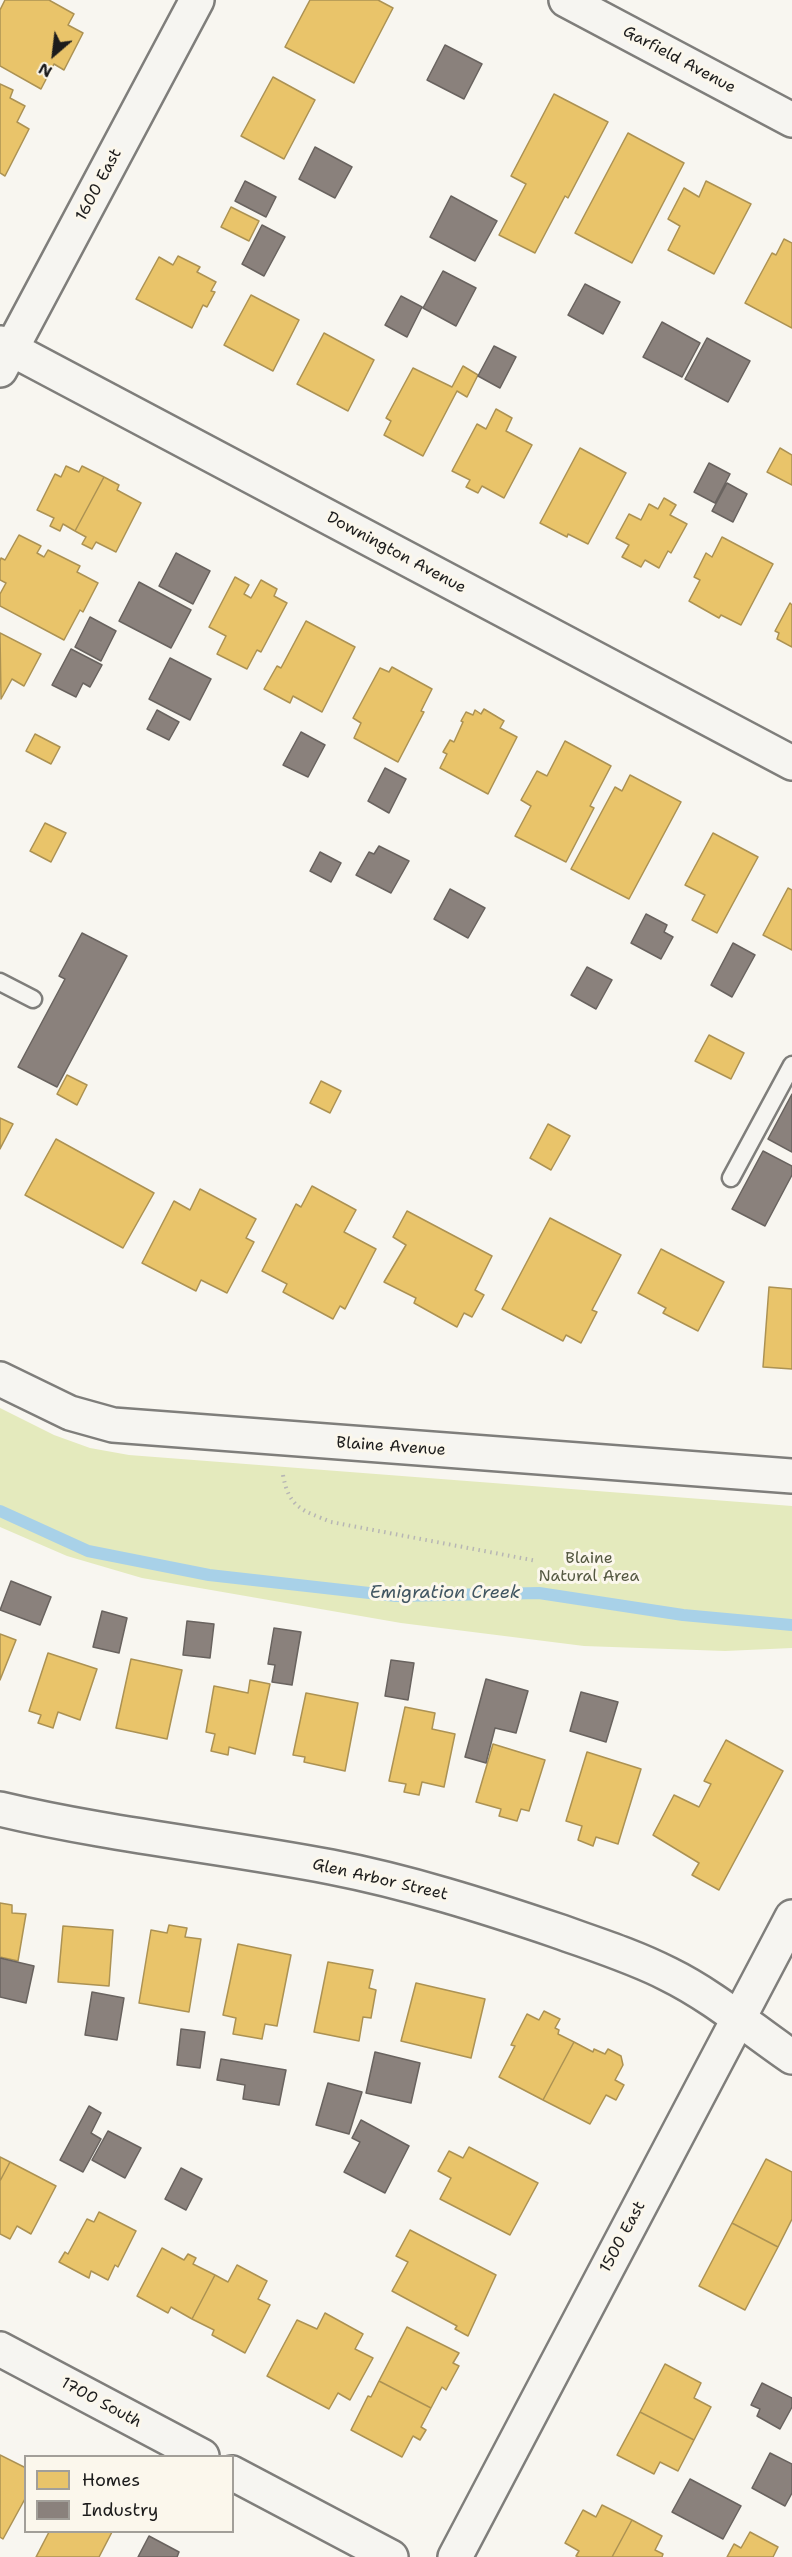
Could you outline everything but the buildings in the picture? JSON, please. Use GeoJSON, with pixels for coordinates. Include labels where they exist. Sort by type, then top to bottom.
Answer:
{"type":"FeatureCollection","features":[{"type":"Feature","properties":{"kind":"street","name":"1600 East"},"geometry":{"type":"LineString","coordinates":[[4,354],[197,0]]}},
{"type":"Feature","properties":{"kind":"street","name":"Garfield Avenue"},"geometry":{"type":"LineString","coordinates":[[566,0],[792,120]]}},
{"type":"Feature","properties":{"kind":"street","name":"Downington Avenue"},"geometry":{"type":"LineString","coordinates":[[4,354],[792,764]]}},
{"type":"Feature","properties":{"kind":"street","name":"Blaine Avenue"},"geometry":{"type":"LineString","coordinates":[[0,1379],[70,1413],[113,1425],[792,1476]]}},
{"type":"Feature","properties":{"kind":"street","name":"Glen Arbor Street"},"geometry":{"type":"LineString","coordinates":[[0,1809],[63,1824],[332,1867],[427,1889],[585,1941],[667,1973],[701,1992],[738,2018]]}},
{"type":"Feature","properties":{"kind":"street","name":"1500 East"},"geometry":{"type":"LineString","coordinates":[[455,2557],[792,1917]]}},
{"type":"Feature","properties":{"kind":"street"},"geometry":{"type":"LineString","coordinates":[[738,2018],[792,2057]]}},
{"type":"Feature","properties":{"kind":"street","name":"1700 South"},"geometry":{"type":"LineString","coordinates":[[0,2349],[198,2455]]}},
{"type":"Feature","properties":{"kind":"street"},"geometry":{"type":"LineString","coordinates":[[234,2474],[391,2557]]}},
{"type":"Feature","properties":{"kind":"lane"},"geometry":{"type":"LineString","coordinates":[[0,982],[33,999]]}},
{"type":"Feature","properties":{"kind":"lane"},"geometry":{"type":"LineString","coordinates":[[731,1178],[792,1065]]}},
{"type":"Feature","properties":{"kind":"path"},"geometry":{"type":"LineString","coordinates":[[276,1438],[286,1493],[301,1510],[331,1522],[537,1561]]}},
{"type":"Feature","properties":{"kind":"green space","name":"Blaine Natural Area"},"geometry":{"type":"Polygon","coordinates":[[[0,1408],[54,1435],[90,1448],[129,1455],[792,1506],[792,1648],[725,1651],[584,1646],[401,1623],[142,1578],[67,1556],[0,1527],[0,1408]]]}},
{"type":"Feature","properties":{"kind":"waterway","name":"Emigration Creek"},"geometry":{"type":"LineString","coordinates":[[0,1511],[88,1551],[209,1575],[396,1596],[539,1593],[683,1615],[792,1625]]}}]}
